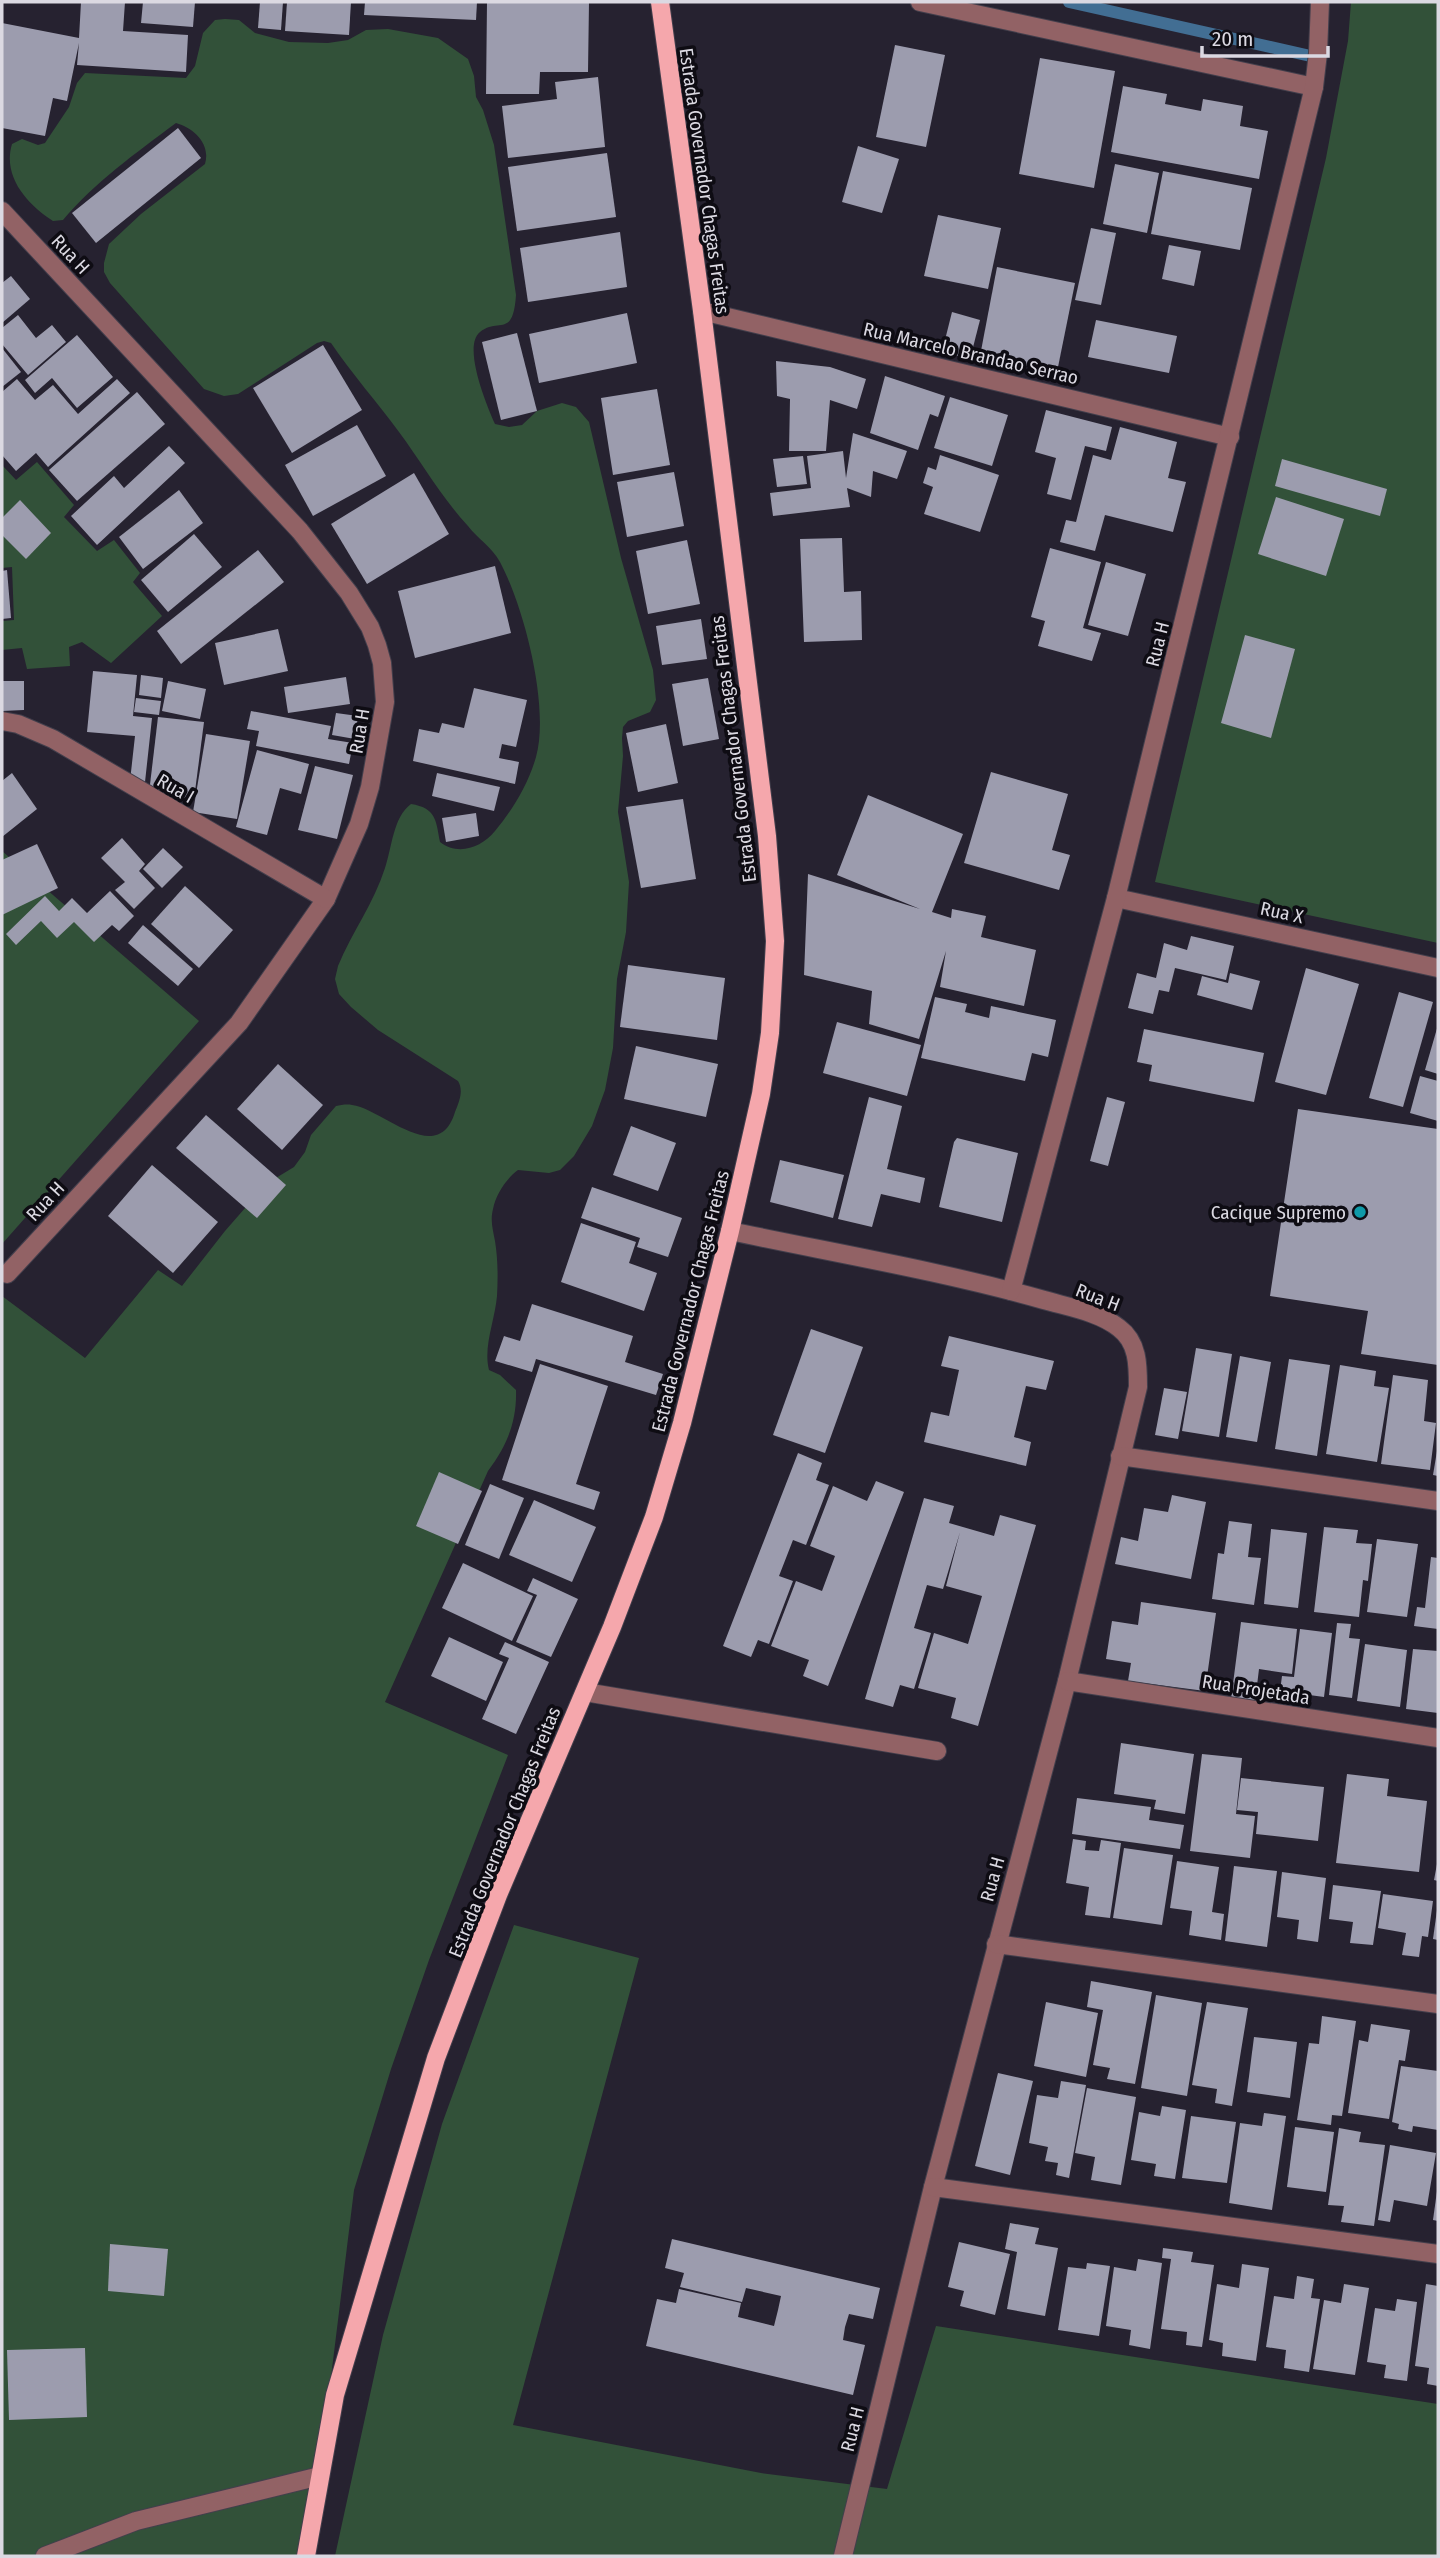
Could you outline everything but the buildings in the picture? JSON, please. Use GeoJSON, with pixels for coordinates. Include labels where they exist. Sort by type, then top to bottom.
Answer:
{"type":"FeatureCollection","features":[{"type":"Feature","properties":{"kind":"main road","name":"Estrada Governador Chagas Freitas"},"geometry":{"type":"LineString","coordinates":[[306,2556],[335,2395],[436,2058],[498,1895],[654,1517],[682,1423],[730,1231],[761,1094],[770,1033],[775,941],[766,836],[702,311],[660,2]]}},
{"type":"Feature","properties":{"kind":"street"},"geometry":{"type":"LineString","coordinates":[[920,2],[1314,86]]}},
{"type":"Feature","properties":{"kind":"street","name":"Rua H"},"geometry":{"type":"LineString","coordinates":[[1012,1291],[1116,898],[1314,86],[1318,2]]}},
{"type":"Feature","properties":{"kind":"street","name":"Rua H"},"geometry":{"type":"LineString","coordinates":[[3,214],[300,531],[349,593],[370,627],[382,663],[385,702],[370,787],[359,824],[326,899],[239,1023],[7,1273]]}},
{"type":"Feature","properties":{"kind":"street","name":"Rua Marcelo Brandao Serrao"},"geometry":{"type":"LineString","coordinates":[[702,311],[1230,437]]}},
{"type":"Feature","properties":{"kind":"street","name":"Rua I"},"geometry":{"type":"LineString","coordinates":[[2,721],[18,724],[52,739],[326,899]]}},
{"type":"Feature","properties":{"kind":"street","name":"Rua X"},"geometry":{"type":"LineString","coordinates":[[1116,898],[1438,968]]}},
{"type":"Feature","properties":{"kind":"street","name":"Rua H"},"geometry":{"type":"LineString","coordinates":[[730,1231],[1012,1291],[1106,1319],[1121,1329],[1137,1354],[1138,1387],[1067,1681],[933,2187],[843,2556]]}},
{"type":"Feature","properties":{"kind":"street"},"geometry":{"type":"LineString","coordinates":[[1121,1456],[1438,1501]]}},
{"type":"Feature","properties":{"kind":"street","name":"Rua Projetada"},"geometry":{"type":"LineString","coordinates":[[1067,1681],[1438,1738]]}},
{"type":"Feature","properties":{"kind":"street"},"geometry":{"type":"LineString","coordinates":[[584,1692],[937,1751]]}},
{"type":"Feature","properties":{"kind":"street"},"geometry":{"type":"LineString","coordinates":[[996,1944],[1438,2004]]}},
{"type":"Feature","properties":{"kind":"street"},"geometry":{"type":"LineString","coordinates":[[933,2187],[1438,2254]]}},
{"type":"Feature","properties":{"kind":"street"},"geometry":{"type":"LineString","coordinates":[[45,2556],[136,2521],[320,2476]]}},
{"type":"Feature","properties":{"kind":"green space"},"geometry":{"type":"Polygon","coordinates":[[[1351,2],[1438,2],[1438,943],[1155,882],[1326,158],[1348,41],[1351,2]]]}},
{"type":"Feature","properties":{"kind":"green space"},"geometry":{"type":"Polygon","coordinates":[[[215,20],[239,20],[255,33],[289,42],[328,43],[348,40],[366,30],[388,29],[438,38],[468,59],[474,76],[476,97],[494,145],[516,295],[512,317],[508,322],[487,328],[475,339],[478,376],[495,424],[509,427],[522,425],[537,411],[562,403],[576,407],[589,422],[621,558],[653,670],[656,700],[650,712],[628,721],[623,727],[618,812],[629,882],[626,932],[617,979],[613,1048],[605,1090],[592,1126],[574,1156],[560,1170],[549,1173],[518,1170],[502,1187],[494,1203],[492,1221],[498,1268],[488,1361],[489,1370],[500,1375],[516,1390],[513,1423],[501,1452],[488,1471],[385,1702],[508,1755],[429,1960],[391,2069],[354,2190],[309,2556],[2,2556],[2,1296],[85,1358],[158,1270],[182,1286],[266,1184],[294,1167],[305,1152],[311,1135],[336,1106],[350,1105],[365,1109],[423,1135],[436,1135],[447,1128],[460,1096],[458,1081],[378,1030],[351,1007],[339,994],[335,979],[338,966],[380,881],[394,833],[405,810],[411,804],[430,812],[436,821],[440,842],[447,846],[462,849],[476,846],[495,831],[519,796],[533,767],[539,736],[537,685],[526,630],[500,562],[449,504],[399,432],[331,343],[317,343],[238,394],[224,396],[204,389],[110,283],[104,272],[109,244],[141,214],[205,164],[206,150],[200,138],[176,123],[102,181],[63,220],[53,221],[35,207],[14,179],[10,156],[12,144],[22,139],[38,145],[45,143],[69,107],[77,83],[85,73],[186,78],[195,66],[203,33],[215,20]]]}},
{"type":"Feature","properties":{"kind":"green space"},"geometry":{"type":"Polygon","coordinates":[[[37,462],[74,505],[64,517],[97,551],[114,540],[140,573],[133,582],[162,616],[111,663],[82,642],[69,647],[70,666],[27,669],[22,648],[2,650],[2,621],[14,620],[12,567],[2,568],[2,465],[16,480],[37,462]]]}},
{"type":"Feature","properties":{"kind":"green space"},"geometry":{"type":"Polygon","coordinates":[[[2,851],[199,1021],[2,1244],[2,851]]]}},
{"type":"Feature","properties":{"kind":"green space"},"geometry":{"type":"Polygon","coordinates":[[[514,1925],[639,1958],[513,2425],[761,2473],[887,2489],[936,2326],[1438,2404],[1438,2556],[335,2556],[383,2335],[442,2124],[514,1925]]]}},
{"type":"Feature","properties":{"kind":"waterway"},"geometry":{"type":"LineString","coordinates":[[1069,2],[1315,57]]}},
{"type":"Feature","properties":{"kind":"place","name":"Cacique Supremo"},"geometry":{"type":"Point","coordinates":[1360,1212]}}]}
